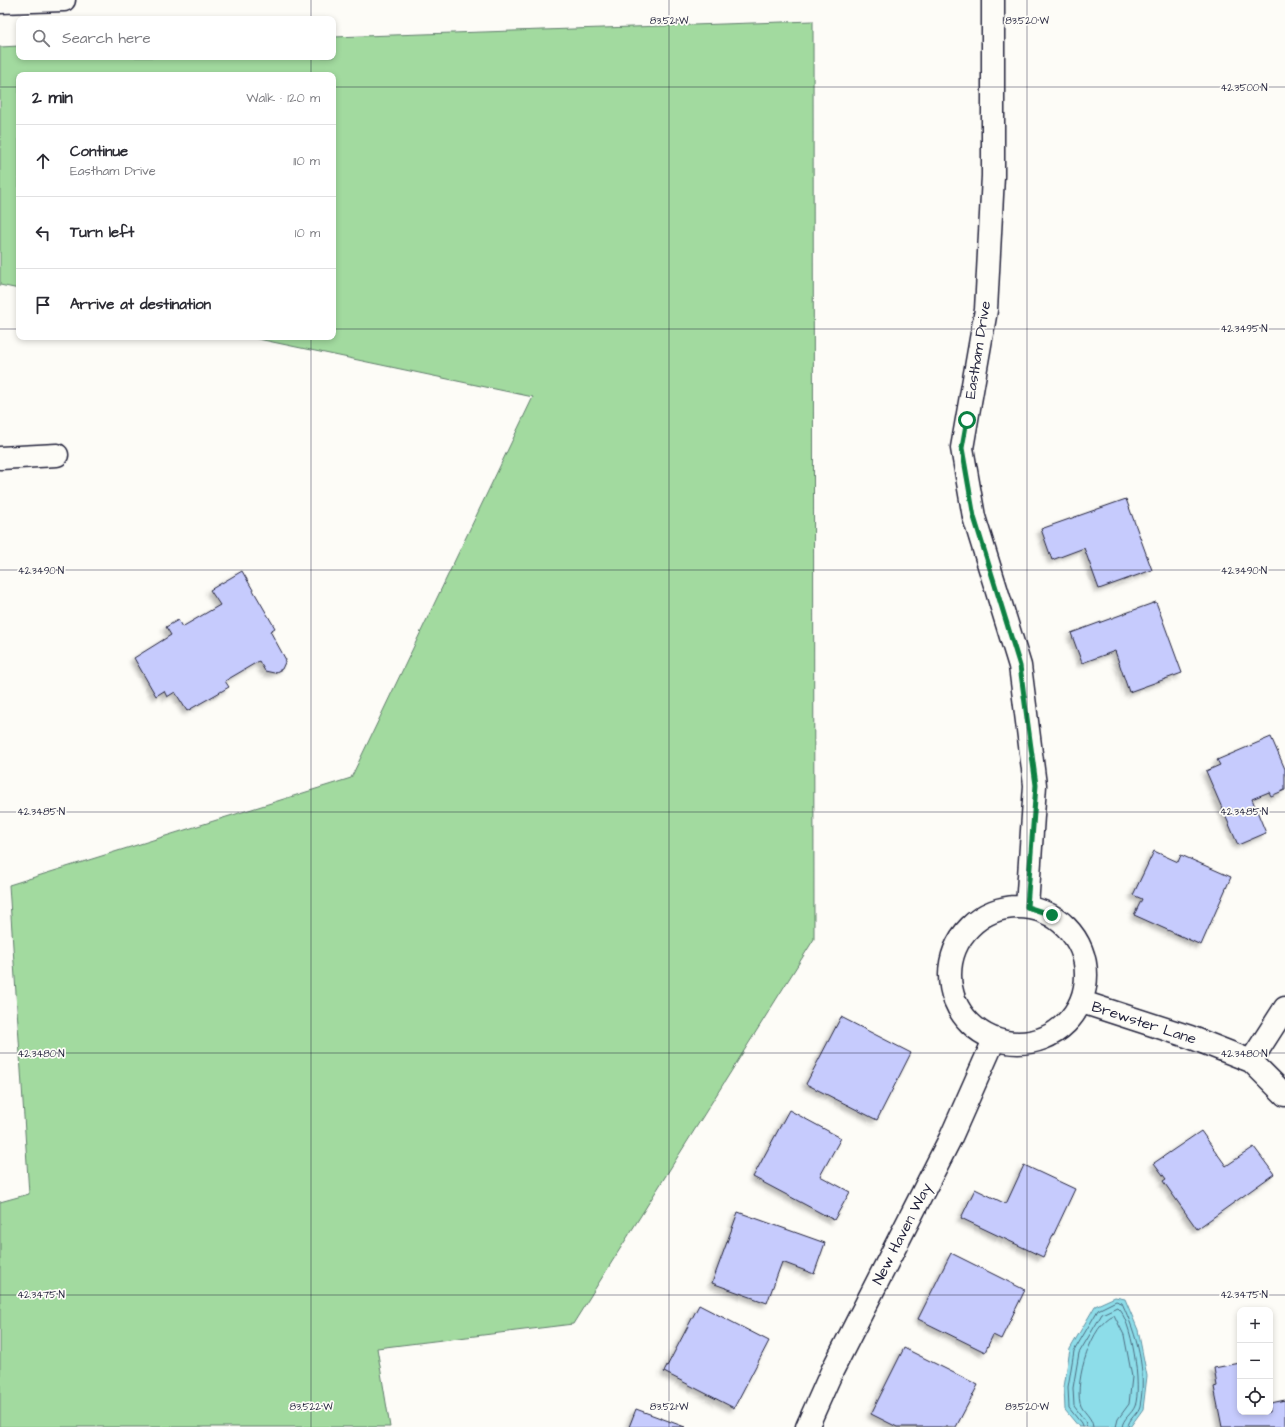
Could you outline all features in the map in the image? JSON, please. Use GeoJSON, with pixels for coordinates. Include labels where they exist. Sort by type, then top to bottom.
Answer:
{"type":"FeatureCollection","features":[{"type":"Feature","properties":{"kind":"street"},"geometry":{"type":"LineString","coordinates":[[0,2],[64,0]]}},
{"type":"Feature","properties":{"kind":"street","name":"Eastham Drive"},"geometry":{"type":"LineString","coordinates":[[993,0],[993,176],[986,310],[962,448],[974,517],[1020,666],[1036,785],[1027,907]]}},
{"type":"Feature","properties":{"kind":"street"},"geometry":{"type":"LineString","coordinates":[[0,458],[57,455]]}},
{"type":"Feature","properties":{"kind":"street"},"geometry":{"type":"LineString","coordinates":[[1027,907],[1052,915],[1071,931],[1084,952],[1088,977],[1082,1002],[1068,1024],[1046,1039],[1020,1045],[994,1040],[970,1025],[954,1002],[949,973],[956,945],[974,923],[999,909],[1027,907]]}},
{"type":"Feature","properties":{"kind":"street","name":"Brewster Lane"},"geometry":{"type":"LineString","coordinates":[[1082,1002],[1190,1037],[1251,1060],[1285,1095]]}},
{"type":"Feature","properties":{"kind":"street"},"geometry":{"type":"LineString","coordinates":[[1251,1060],[1285,1008]]}},
{"type":"Feature","properties":{"kind":"street","name":"New Haven Way"},"geometry":{"type":"LineString","coordinates":[[807,1427],[832,1371],[951,1137],[994,1040]]}},
{"type":"Feature","properties":{"kind":"green space"},"geometry":{"type":"Polygon","coordinates":[[[813,21],[814,939],[573,1324],[377,1348],[390,1427],[0,1427],[0,1202],[29,1194],[9,885],[351,778],[533,397],[263,340],[336,340],[336,72],[16,72],[16,288],[0,285],[0,47],[16,46],[16,60],[336,60],[336,37],[813,21]]]}},
{"type":"Feature","properties":{"kind":"water"},"geometry":{"type":"Polygon","coordinates":[[[1115,1297],[1125,1299],[1138,1330],[1147,1376],[1143,1409],[1130,1427],[1079,1427],[1065,1410],[1064,1387],[1070,1349],[1095,1306],[1115,1297]]]}},
{"type":"Feature","properties":{"kind":"building"},"geometry":{"type":"Polygon","coordinates":[[[1126,499],[1152,570],[1099,589],[1084,548],[1052,560],[1041,529],[1126,499]]]}},
{"type":"Feature","properties":{"kind":"building"},"geometry":{"type":"Polygon","coordinates":[[[242,571],[275,628],[270,631],[286,660],[282,669],[274,673],[265,671],[259,661],[225,681],[229,687],[187,711],[175,692],[167,697],[164,691],[156,696],[134,658],[171,635],[166,627],[178,620],[182,627],[220,605],[210,590],[242,571]]]}},
{"type":"Feature","properties":{"kind":"building"},"geometry":{"type":"Polygon","coordinates":[[[1156,602],[1182,673],[1129,692],[1115,651],[1082,663],[1071,633],[1156,602]]]}},
{"type":"Feature","properties":{"kind":"building"},"geometry":{"type":"Polygon","coordinates":[[[1271,737],[1285,769],[1285,790],[1271,796],[1269,792],[1252,799],[1266,833],[1238,845],[1206,771],[1220,765],[1217,760],[1271,737]]]}},
{"type":"Feature","properties":{"kind":"building"},"geometry":{"type":"Polygon","coordinates":[[[1154,851],[1178,862],[1181,855],[1231,877],[1201,945],[1134,915],[1142,899],[1133,895],[1154,851]]]}},
{"type":"Feature","properties":{"kind":"building"},"geometry":{"type":"Polygon","coordinates":[[[841,1017],[911,1053],[877,1120],[806,1084],[841,1017]]]}},
{"type":"Feature","properties":{"kind":"building"},"geometry":{"type":"Polygon","coordinates":[[[789,1110],[841,1138],[820,1176],[850,1192],[834,1220],[753,1177],[789,1110]]]}},
{"type":"Feature","properties":{"kind":"building"},"geometry":{"type":"Polygon","coordinates":[[[1201,1131],[1226,1166],[1254,1147],[1274,1174],[1197,1229],[1163,1181],[1166,1179],[1154,1163],[1201,1131]]]}},
{"type":"Feature","properties":{"kind":"building"},"geometry":{"type":"Polygon","coordinates":[[[1024,1165],[1075,1189],[1043,1257],[961,1218],[975,1189],[1006,1204],[1024,1165]]]}},
{"type":"Feature","properties":{"kind":"building"},"geometry":{"type":"Polygon","coordinates":[[[738,1212],[825,1243],[814,1274],[782,1262],[767,1303],[712,1283],[738,1212]]]}},
{"type":"Feature","properties":{"kind":"building"},"geometry":{"type":"Polygon","coordinates":[[[951,1253],[1025,1290],[1001,1339],[993,1335],[985,1352],[918,1319],[951,1253]]]}},
{"type":"Feature","properties":{"kind":"building"},"geometry":{"type":"Polygon","coordinates":[[[699,1305],[769,1341],[734,1408],[664,1372],[699,1305]]]}},
{"type":"Feature","properties":{"kind":"building"},"geometry":{"type":"Polygon","coordinates":[[[904,1348],[978,1385],[956,1427],[897,1427],[871,1414],[904,1348]]]}},
{"type":"Feature","properties":{"kind":"building"},"geometry":{"type":"Polygon","coordinates":[[[1237,1364],[1237,1415],[1273,1415],[1273,1403],[1285,1400],[1285,1427],[1222,1427],[1214,1387],[1217,1386],[1214,1368],[1237,1364]]]}},
{"type":"Feature","properties":{"kind":"building"},"geometry":{"type":"Polygon","coordinates":[[[636,1409],[685,1427],[629,1427],[636,1409]]]}},
{"type":"Feature","properties":{"kind":"route"},"geometry":{"type":"LineString","coordinates":[[967,420],[962,448],[974,517],[1020,666],[1036,785],[1027,907],[1052,915]]}}]}
